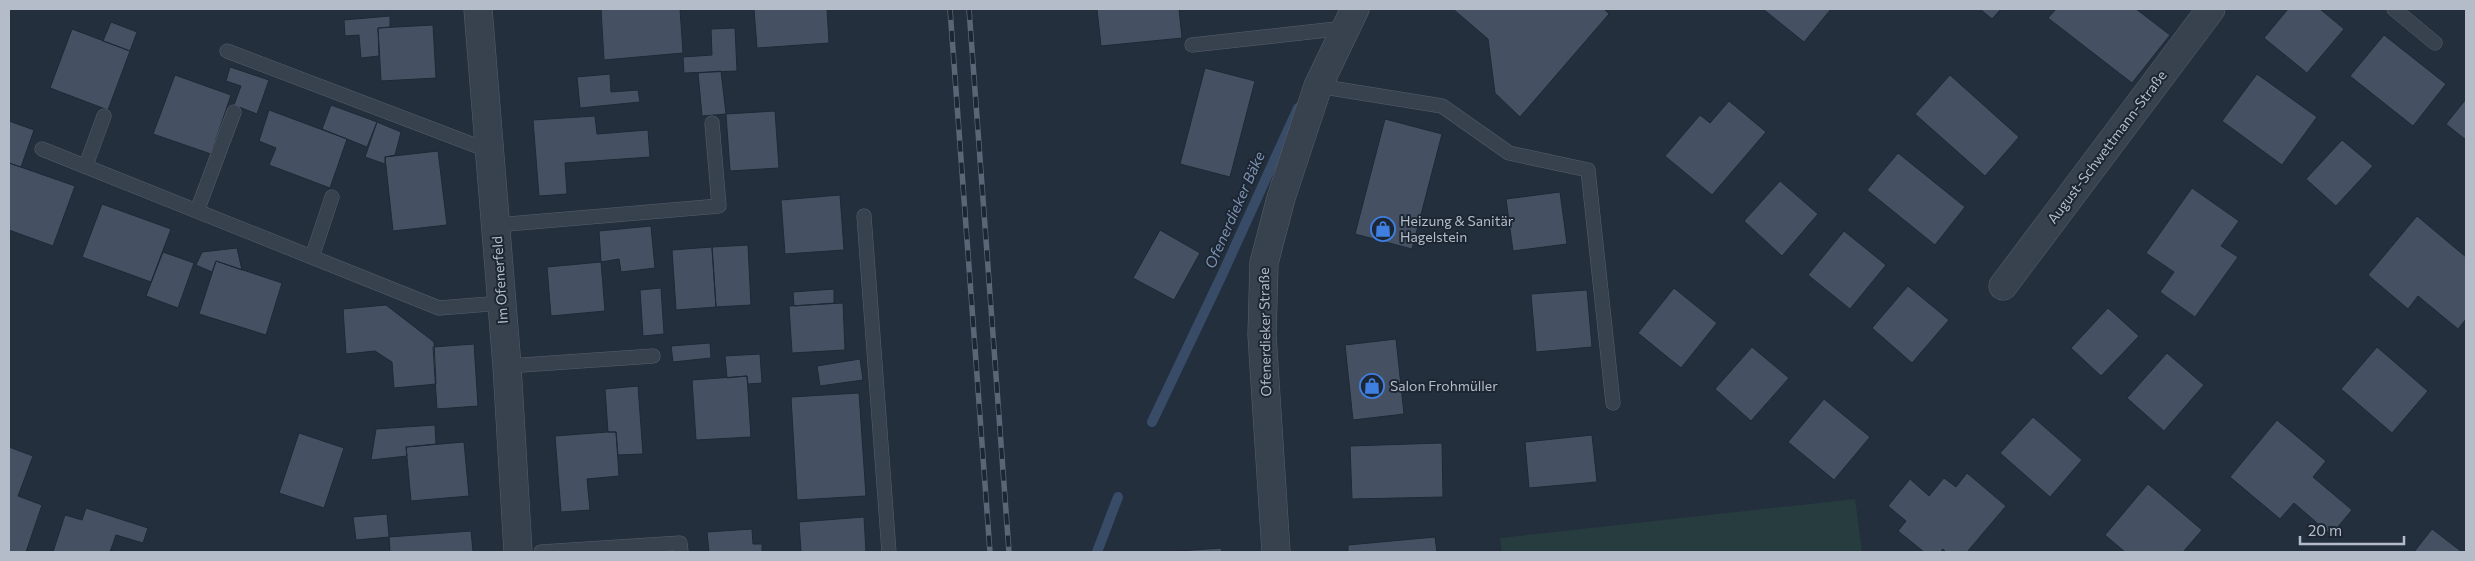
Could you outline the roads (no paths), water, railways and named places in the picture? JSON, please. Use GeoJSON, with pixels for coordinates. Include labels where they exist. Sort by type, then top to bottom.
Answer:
{"type":"FeatureCollection","features":[{"type":"Feature","properties":{"kind":"street","name":"Im Ofenerfeld"},"geometry":{"type":"LineString","coordinates":[[478,9],[507,366],[518,552]]}},
{"type":"Feature","properties":{"kind":"street","name":"August-Schwettmann-Straße"},"geometry":{"type":"LineString","coordinates":[[2003,286],[2211,9]]}},
{"type":"Feature","properties":{"kind":"street","name":"Ofenerdieker Straße"},"geometry":{"type":"LineString","coordinates":[[1276,552],[1262,335],[1264,263],[1281,198],[1318,86],[1350,19]]}},
{"type":"Feature","properties":{"kind":"lane"},"geometry":{"type":"LineString","coordinates":[[2394,9],[2435,44]]}},
{"type":"Feature","properties":{"kind":"lane"},"geometry":{"type":"LineString","coordinates":[[1192,45],[1350,19]]}},
{"type":"Feature","properties":{"kind":"lane"},"geometry":{"type":"LineString","coordinates":[[227,51],[490,151]]}},
{"type":"Feature","properties":{"kind":"lane"},"geometry":{"type":"LineString","coordinates":[[1318,86],[1442,106],[1509,153],[1588,170],[1613,403]]}},
{"type":"Feature","properties":{"kind":"lane"},"geometry":{"type":"LineString","coordinates":[[197,211],[234,112]]}},
{"type":"Feature","properties":{"kind":"lane"},"geometry":{"type":"LineString","coordinates":[[86,164],[104,116]]}},
{"type":"Feature","properties":{"kind":"lane"},"geometry":{"type":"LineString","coordinates":[[496,225],[719,206],[712,123]]}},
{"type":"Feature","properties":{"kind":"lane"},"geometry":{"type":"LineString","coordinates":[[42,149],[86,164],[98,173],[439,308],[502,304]]}},
{"type":"Feature","properties":{"kind":"lane"},"geometry":{"type":"LineString","coordinates":[[312,257],[332,197]]}},
{"type":"Feature","properties":{"kind":"lane"},"geometry":{"type":"LineString","coordinates":[[864,216],[890,552]]}},
{"type":"Feature","properties":{"kind":"lane"},"geometry":{"type":"LineString","coordinates":[[507,366],[653,356]]}},
{"type":"Feature","properties":{"kind":"lane"},"geometry":{"type":"LineString","coordinates":[[540,552],[680,543],[681,552]]}},
{"type":"Feature","properties":{"kind":"waterway","name":"Ofenerdieker Bäke"},"geometry":{"type":"LineString","coordinates":[[1152,422],[1298,108]]}},
{"type":"Feature","properties":{"kind":"waterway","name":"Ofenerdieker Bäke"},"geometry":{"type":"LineString","coordinates":[[1097,552],[1118,497]]}},
{"type":"Feature","properties":{"kind":"railway"},"geometry":{"type":"LineString","coordinates":[[950,9],[990,552]]}},
{"type":"Feature","properties":{"kind":"railway"},"geometry":{"type":"LineString","coordinates":[[969,9],[1009,552]]}},
{"type":"Feature","properties":{"kind":"place","name":"Heizung & Sanitär Hagelstein"},"geometry":{"type":"Point","coordinates":[1383,229]}},
{"type":"Feature","properties":{"kind":"place","name":"Salon Frohmüller"},"geometry":{"type":"Point","coordinates":[1372,386]}}]}
